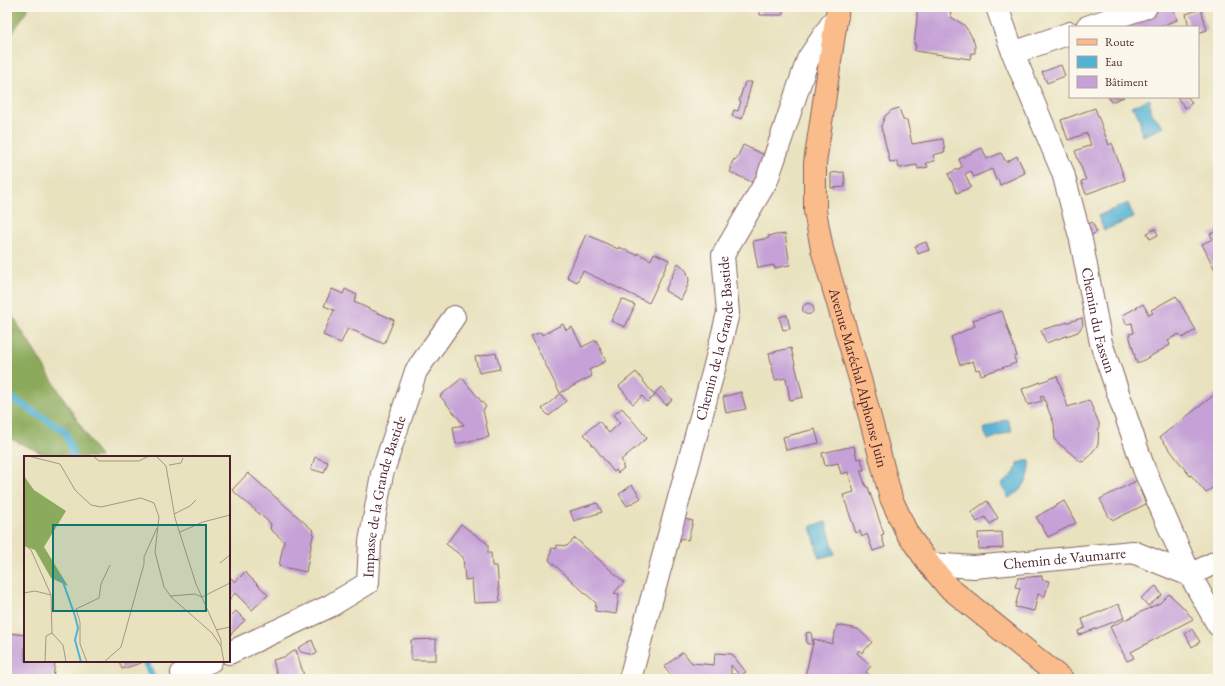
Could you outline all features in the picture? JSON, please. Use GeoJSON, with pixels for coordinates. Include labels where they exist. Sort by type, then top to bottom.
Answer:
{"type":"FeatureCollection","features":[{"type":"Feature","properties":{"kind":"main road","name":"Avenue Maréchal Alphonse Juin"},"geometry":{"type":"LineString","coordinates":[[838,12],[815,163],[816,211],[822,249],[860,379],[891,498],[907,533],[929,564],[948,587],[1062,679]]}},
{"type":"Feature","properties":{"kind":"street","name":"Chemin du Fassun"},"geometry":{"type":"LineString","coordinates":[[997,7],[1013,52],[1063,173],[1081,240],[1103,351],[1144,469],[1190,575],[1218,625]]}},
{"type":"Feature","properties":{"kind":"street"},"geometry":{"type":"LineString","coordinates":[[1091,26],[1146,7]]}},
{"type":"Feature","properties":{"kind":"street","name":"Chemin de la Grande Bastide"},"geometry":{"type":"LineString","coordinates":[[630,679],[728,313],[723,255],[767,180],[808,59],[838,12]]}},
{"type":"Feature","properties":{"kind":"street"},"geometry":{"type":"LineString","coordinates":[[1013,52],[1069,33]]}},
{"type":"Feature","properties":{"kind":"street","name":"Impasse de la Grande Bastide"},"geometry":{"type":"LineString","coordinates":[[230,653],[330,606],[368,583],[370,542],[382,474],[389,452],[416,371],[454,317]]}},
{"type":"Feature","properties":{"kind":"street","name":"Chemin de Vaumarre"},"geometry":{"type":"LineString","coordinates":[[929,564],[974,567],[1133,552],[1190,575]]}},
{"type":"Feature","properties":{"kind":"street"},"geometry":{"type":"LineString","coordinates":[[1190,575],[1218,561]]}},
{"type":"Feature","properties":{"kind":"street"},"geometry":{"type":"LineString","coordinates":[[184,679],[182,673],[210,662]]}},
{"type":"Feature","properties":{"kind":"green space"},"geometry":{"type":"Polygon","coordinates":[[[7,7],[29,7],[7,42],[7,7]]]}},
{"type":"Feature","properties":{"kind":"green space"},"geometry":{"type":"Polygon","coordinates":[[[7,307],[99,456],[48,456],[7,437],[7,307]]]}},
{"type":"Feature","properties":{"kind":"water"},"geometry":{"type":"Polygon","coordinates":[[[1150,99],[1150,111],[1164,127],[1142,136],[1137,113],[1131,107],[1150,99]]]}},
{"type":"Feature","properties":{"kind":"water"},"geometry":{"type":"Polygon","coordinates":[[[1128,203],[1134,218],[1104,230],[1098,216],[1128,203]]]}},
{"type":"Feature","properties":{"kind":"water"},"geometry":{"type":"Polygon","coordinates":[[[1007,419],[1012,431],[988,440],[983,429],[1007,419]]]}},
{"type":"Feature","properties":{"kind":"water"},"geometry":{"type":"Polygon","coordinates":[[[1030,460],[1028,478],[1018,492],[1008,498],[1002,484],[1014,473],[1017,463],[1030,460]]]}},
{"type":"Feature","properties":{"kind":"water"},"geometry":{"type":"Polygon","coordinates":[[[826,522],[835,554],[819,558],[811,526],[826,522]]]}},
{"type":"Feature","properties":{"kind":"building"},"geometry":{"type":"Polygon","coordinates":[[[760,7],[783,7],[783,15],[760,15],[760,7]]]}},
{"type":"Feature","properties":{"kind":"building"},"geometry":{"type":"Polygon","coordinates":[[[917,7],[955,7],[951,8],[950,10],[951,17],[964,25],[973,39],[975,53],[971,53],[970,59],[915,51],[916,45],[914,45],[917,7]]]}},
{"type":"Feature","properties":{"kind":"building"},"geometry":{"type":"Polygon","coordinates":[[[1163,7],[1173,7],[1177,20],[1161,26],[1109,26],[1163,7]]]}},
{"type":"Feature","properties":{"kind":"building"},"geometry":{"type":"Polygon","coordinates":[[[1201,9],[1207,30],[1199,33],[1199,26],[1189,26],[1186,14],[1201,9]]]}},
{"type":"Feature","properties":{"kind":"building"},"geometry":{"type":"Polygon","coordinates":[[[1061,65],[1065,76],[1047,83],[1042,72],[1061,65]]]}},
{"type":"Feature","properties":{"kind":"building"},"geometry":{"type":"Polygon","coordinates":[[[745,82],[752,82],[742,119],[732,116],[734,110],[738,111],[741,101],[739,101],[745,82]]]}},
{"type":"Feature","properties":{"kind":"building"},"geometry":{"type":"Polygon","coordinates":[[[1109,98],[1121,98],[1111,102],[1109,98]]]}},
{"type":"Feature","properties":{"kind":"building"},"geometry":{"type":"Polygon","coordinates":[[[1178,98],[1189,98],[1192,103],[1185,108],[1178,98]]]}},
{"type":"Feature","properties":{"kind":"building"},"geometry":{"type":"Polygon","coordinates":[[[899,108],[903,120],[907,120],[912,144],[943,139],[945,152],[933,155],[935,161],[926,163],[928,167],[918,169],[917,165],[899,168],[897,161],[890,162],[881,126],[885,116],[892,110],[899,108]]]}},
{"type":"Feature","properties":{"kind":"building"},"geometry":{"type":"Polygon","coordinates":[[[1095,108],[1109,145],[1112,143],[1125,180],[1086,194],[1081,181],[1086,180],[1075,151],[1091,145],[1087,133],[1068,140],[1061,120],[1095,108]]]}},
{"type":"Feature","properties":{"kind":"building"},"geometry":{"type":"Polygon","coordinates":[[[743,145],[767,156],[754,183],[730,172],[732,168],[730,167],[734,159],[736,160],[743,145]]]}},
{"type":"Feature","properties":{"kind":"building"},"geometry":{"type":"Polygon","coordinates":[[[982,148],[987,159],[1001,153],[1006,162],[1017,156],[1025,173],[1000,185],[998,179],[996,180],[992,169],[974,177],[971,171],[965,174],[971,187],[957,193],[948,174],[962,167],[959,159],[982,148]]]}},
{"type":"Feature","properties":{"kind":"building"},"geometry":{"type":"Polygon","coordinates":[[[844,172],[845,187],[831,188],[831,173],[844,172]]]}},
{"type":"Feature","properties":{"kind":"building"},"geometry":{"type":"Polygon","coordinates":[[[1092,222],[1097,232],[1090,236],[1085,226],[1092,222]]]}},
{"type":"Feature","properties":{"kind":"building"},"geometry":{"type":"Polygon","coordinates":[[[1155,229],[1158,235],[1150,239],[1147,233],[1155,229]]]}},
{"type":"Feature","properties":{"kind":"building"},"geometry":{"type":"Polygon","coordinates":[[[1218,230],[1218,276],[1202,244],[1213,239],[1210,234],[1218,230]]]}},
{"type":"Feature","properties":{"kind":"building"},"geometry":{"type":"Polygon","coordinates":[[[586,234],[618,249],[619,247],[637,255],[637,253],[651,260],[654,253],[669,260],[649,303],[583,271],[577,282],[567,277],[586,234]]]}},
{"type":"Feature","properties":{"kind":"building"},"geometry":{"type":"Polygon","coordinates":[[[785,234],[790,265],[774,268],[774,265],[758,268],[753,241],[769,238],[768,236],[785,234]]]}},
{"type":"Feature","properties":{"kind":"building"},"geometry":{"type":"Polygon","coordinates":[[[926,242],[929,250],[918,254],[915,246],[926,242]]]}},
{"type":"Feature","properties":{"kind":"building"},"geometry":{"type":"Polygon","coordinates":[[[678,263],[687,272],[689,280],[681,300],[665,291],[678,263]]]}},
{"type":"Feature","properties":{"kind":"building"},"geometry":{"type":"Polygon","coordinates":[[[332,289],[343,294],[345,289],[357,295],[354,302],[394,320],[384,344],[348,328],[341,343],[323,335],[334,310],[324,306],[332,289]]]}},
{"type":"Feature","properties":{"kind":"building"},"geometry":{"type":"Polygon","coordinates":[[[1176,296],[1196,330],[1182,338],[1179,334],[1168,340],[1170,345],[1137,364],[1129,334],[1134,333],[1132,323],[1126,324],[1123,315],[1143,304],[1149,315],[1153,313],[1151,310],[1176,296]]]}},
{"type":"Feature","properties":{"kind":"building"},"geometry":{"type":"Polygon","coordinates":[[[622,299],[635,305],[625,327],[611,321],[622,299]]]}},
{"type":"Feature","properties":{"kind":"building"},"geometry":{"type":"Polygon","coordinates":[[[808,303],[812,305],[814,309],[812,313],[808,315],[804,313],[802,309],[804,305],[808,303]]]}},
{"type":"Feature","properties":{"kind":"building"},"geometry":{"type":"Polygon","coordinates":[[[1002,311],[1017,356],[1014,357],[1016,363],[981,375],[979,369],[976,370],[973,361],[960,365],[951,337],[975,326],[973,320],[1002,311]]]}},
{"type":"Feature","properties":{"kind":"building"},"geometry":{"type":"Polygon","coordinates":[[[787,315],[790,329],[783,330],[779,317],[787,315]]]}},
{"type":"Feature","properties":{"kind":"building"},"geometry":{"type":"Polygon","coordinates":[[[1082,318],[1083,325],[1078,332],[1046,343],[1041,330],[1082,318]]]}},
{"type":"Feature","properties":{"kind":"building"},"geometry":{"type":"Polygon","coordinates":[[[563,324],[566,330],[572,327],[582,347],[596,340],[606,361],[589,370],[592,376],[560,393],[531,336],[541,332],[542,335],[563,324]]]}},
{"type":"Feature","properties":{"kind":"building"},"geometry":{"type":"Polygon","coordinates":[[[791,348],[803,397],[790,400],[786,378],[775,380],[769,353],[791,348]]]}},
{"type":"Feature","properties":{"kind":"building"},"geometry":{"type":"Polygon","coordinates":[[[496,353],[500,369],[479,373],[475,357],[496,353]]]}},
{"type":"Feature","properties":{"kind":"building"},"geometry":{"type":"Polygon","coordinates":[[[636,372],[655,396],[647,402],[642,396],[633,404],[619,386],[636,372]]]}},
{"type":"Feature","properties":{"kind":"building"},"geometry":{"type":"Polygon","coordinates":[[[1057,376],[1068,407],[1089,400],[1099,423],[1098,445],[1085,461],[1081,462],[1055,440],[1054,424],[1043,396],[1040,397],[1042,401],[1028,405],[1022,389],[1057,376]]]}},
{"type":"Feature","properties":{"kind":"building"},"geometry":{"type":"Polygon","coordinates":[[[462,378],[486,407],[483,410],[489,437],[456,444],[453,427],[464,425],[440,396],[462,378]]]}},
{"type":"Feature","properties":{"kind":"building"},"geometry":{"type":"Polygon","coordinates":[[[661,387],[672,400],[666,405],[655,393],[661,387]]]}},
{"type":"Feature","properties":{"kind":"building"},"geometry":{"type":"Polygon","coordinates":[[[741,392],[746,409],[726,413],[723,397],[741,392]]]}},
{"type":"Feature","properties":{"kind":"building"},"geometry":{"type":"Polygon","coordinates":[[[1218,392],[1218,483],[1206,493],[1191,475],[1190,476],[1160,437],[1218,392]]]}},
{"type":"Feature","properties":{"kind":"building"},"geometry":{"type":"Polygon","coordinates":[[[560,394],[566,401],[549,416],[542,409],[560,394]]]}},
{"type":"Feature","properties":{"kind":"building"},"geometry":{"type":"Polygon","coordinates":[[[622,408],[647,438],[621,460],[624,464],[622,466],[624,468],[618,473],[616,470],[614,472],[584,434],[599,421],[609,433],[620,423],[613,415],[622,408]]]}},
{"type":"Feature","properties":{"kind":"building"},"geometry":{"type":"Polygon","coordinates":[[[815,429],[819,443],[786,450],[783,437],[815,429]]]}},
{"type":"Feature","properties":{"kind":"building"},"geometry":{"type":"Polygon","coordinates":[[[854,446],[857,459],[861,458],[864,470],[860,470],[866,487],[868,487],[884,534],[881,535],[885,547],[873,551],[867,534],[862,537],[860,531],[856,533],[843,495],[854,492],[848,472],[841,474],[838,463],[825,466],[822,453],[854,446]]]}},
{"type":"Feature","properties":{"kind":"building"},"geometry":{"type":"Polygon","coordinates":[[[315,457],[328,462],[324,473],[311,469],[315,457]]]}},
{"type":"Feature","properties":{"kind":"building"},"geometry":{"type":"Polygon","coordinates":[[[248,473],[314,531],[306,572],[279,566],[284,541],[270,529],[271,524],[232,490],[248,473]]]}},
{"type":"Feature","properties":{"kind":"building"},"geometry":{"type":"Polygon","coordinates":[[[1138,480],[1142,488],[1140,490],[1146,504],[1114,520],[1109,517],[1100,499],[1138,480]]]}},
{"type":"Feature","properties":{"kind":"building"},"geometry":{"type":"Polygon","coordinates":[[[632,485],[641,498],[627,506],[619,494],[632,485]]]}},
{"type":"Feature","properties":{"kind":"building"},"geometry":{"type":"Polygon","coordinates":[[[987,501],[998,518],[990,524],[985,517],[977,522],[971,512],[987,501]]]}},
{"type":"Feature","properties":{"kind":"building"},"geometry":{"type":"Polygon","coordinates":[[[1064,501],[1076,523],[1048,537],[1036,517],[1064,501]]]}},
{"type":"Feature","properties":{"kind":"building"},"geometry":{"type":"Polygon","coordinates":[[[597,503],[602,512],[574,521],[570,511],[597,503]]]}},
{"type":"Feature","properties":{"kind":"building"},"geometry":{"type":"Polygon","coordinates":[[[681,518],[693,521],[688,540],[676,537],[681,518]]]}},
{"type":"Feature","properties":{"kind":"building"},"geometry":{"type":"Polygon","coordinates":[[[461,524],[488,544],[488,553],[491,553],[492,566],[497,566],[500,602],[474,603],[472,579],[465,580],[463,557],[446,544],[461,524]]]}},
{"type":"Feature","properties":{"kind":"building"},"geometry":{"type":"Polygon","coordinates":[[[1002,532],[1003,548],[979,549],[978,533],[1002,532]]]}},
{"type":"Feature","properties":{"kind":"building"},"geometry":{"type":"Polygon","coordinates":[[[575,538],[624,582],[614,593],[619,594],[616,614],[595,611],[596,603],[549,560],[552,548],[556,549],[557,545],[567,546],[575,538]]]}},
{"type":"Feature","properties":{"kind":"building"},"geometry":{"type":"Polygon","coordinates":[[[245,572],[268,595],[252,610],[235,593],[230,599],[230,577],[235,582],[245,572]]]}},
{"type":"Feature","properties":{"kind":"building"},"geometry":{"type":"Polygon","coordinates":[[[1042,576],[1042,580],[1049,581],[1045,596],[1038,594],[1034,611],[1015,607],[1020,588],[1015,587],[1018,578],[1042,576]]]}},
{"type":"Feature","properties":{"kind":"building"},"geometry":{"type":"Polygon","coordinates":[[[1156,586],[1162,595],[1148,606],[1141,598],[1156,586]]]}},
{"type":"Feature","properties":{"kind":"building"},"geometry":{"type":"Polygon","coordinates":[[[1169,594],[1193,619],[1131,652],[1134,658],[1127,661],[1110,627],[1160,603],[1169,594]]]}},
{"type":"Feature","properties":{"kind":"building"},"geometry":{"type":"Polygon","coordinates":[[[1119,604],[1124,618],[1079,635],[1078,631],[1085,628],[1082,619],[1119,604]]]}},
{"type":"Feature","properties":{"kind":"building"},"geometry":{"type":"Polygon","coordinates":[[[236,611],[245,620],[230,635],[230,617],[236,611]]]}},
{"type":"Feature","properties":{"kind":"building"},"geometry":{"type":"Polygon","coordinates":[[[837,625],[858,629],[872,642],[862,653],[859,650],[857,653],[871,666],[866,672],[874,679],[814,679],[805,676],[814,639],[832,644],[837,625]]]}},
{"type":"Feature","properties":{"kind":"building"},"geometry":{"type":"Polygon","coordinates":[[[1192,629],[1200,642],[1192,647],[1185,633],[1192,629]]]}},
{"type":"Feature","properties":{"kind":"building"},"geometry":{"type":"Polygon","coordinates":[[[811,632],[813,644],[807,644],[806,633],[811,632]]]}},
{"type":"Feature","properties":{"kind":"building"},"geometry":{"type":"Polygon","coordinates":[[[10,633],[24,635],[24,662],[55,662],[53,679],[7,679],[7,659],[10,633]]]}},
{"type":"Feature","properties":{"kind":"building"},"geometry":{"type":"Polygon","coordinates":[[[436,639],[436,660],[411,660],[411,640],[436,639]]]}},
{"type":"Feature","properties":{"kind":"building"},"geometry":{"type":"Polygon","coordinates":[[[312,640],[317,653],[315,655],[301,652],[298,648],[312,640]]]}},
{"type":"Feature","properties":{"kind":"building"},"geometry":{"type":"Polygon","coordinates":[[[296,650],[305,679],[270,679],[269,678],[277,675],[273,660],[284,657],[296,650]]]}},
{"type":"Feature","properties":{"kind":"building"},"geometry":{"type":"Polygon","coordinates":[[[683,652],[692,663],[714,665],[715,653],[732,654],[746,672],[740,676],[731,665],[731,675],[735,674],[739,679],[675,679],[664,667],[683,652]]]}},
{"type":"Feature","properties":{"kind":"building"},"geometry":{"type":"Polygon","coordinates":[[[119,662],[141,663],[122,669],[119,662]]]}},
{"type":"Feature","properties":{"kind":"waterway"},"geometry":{"type":"LineString","coordinates":[[7,395],[65,431],[74,456]]}},
{"type":"Feature","properties":{"kind":"waterway"},"geometry":{"type":"LineString","coordinates":[[145,662],[153,679]]}}]}
